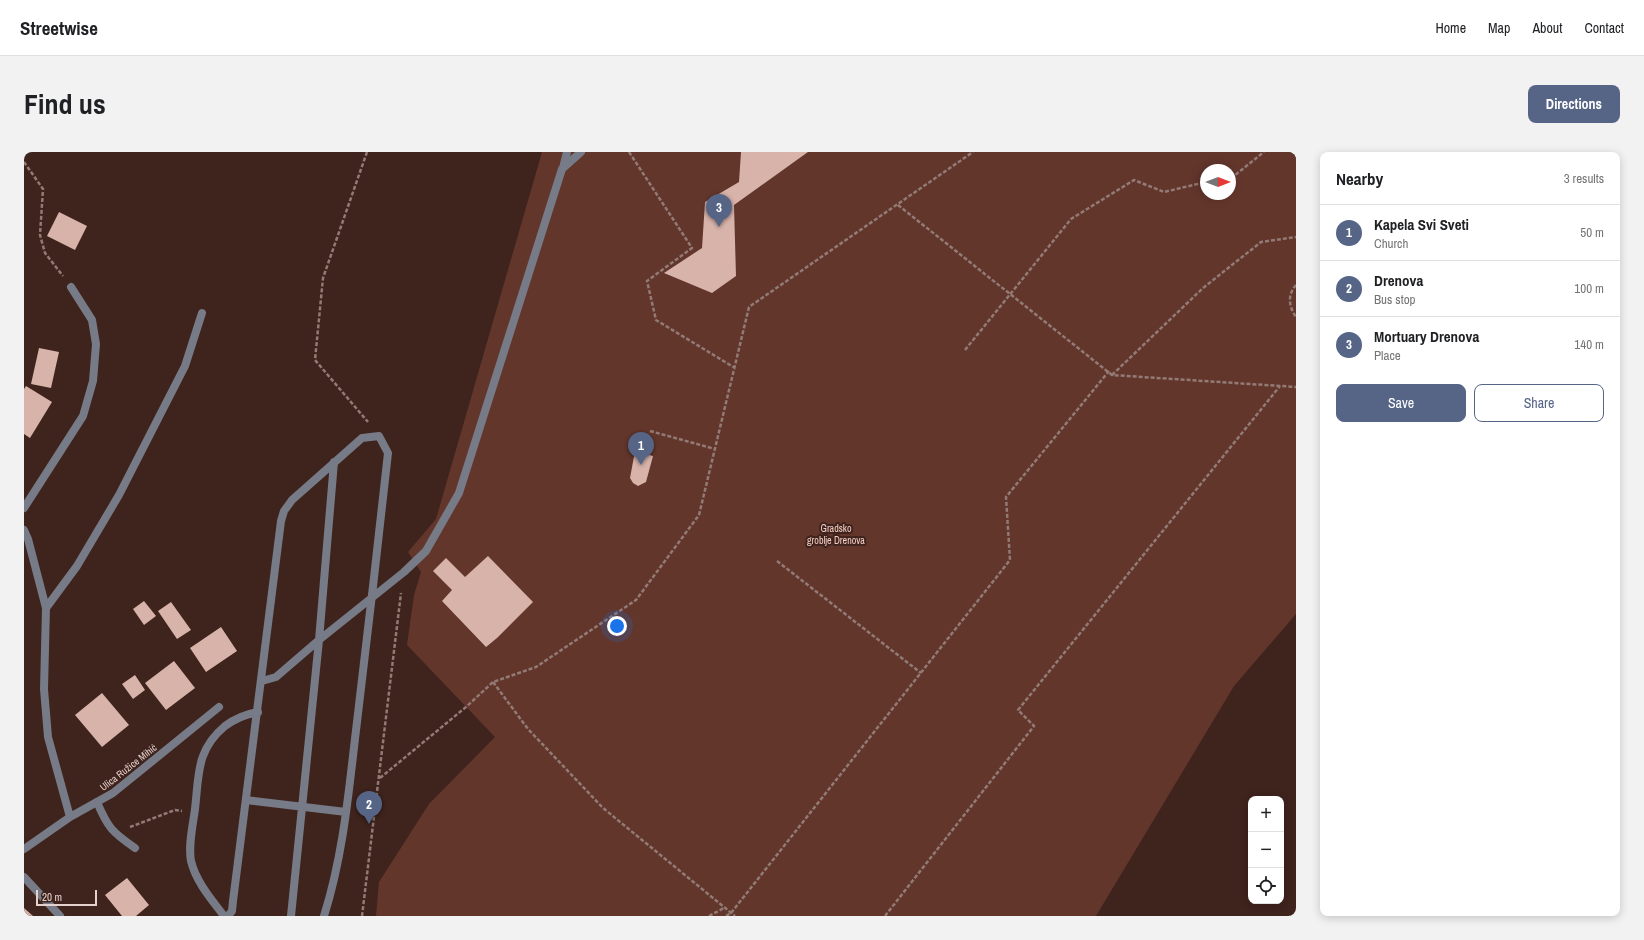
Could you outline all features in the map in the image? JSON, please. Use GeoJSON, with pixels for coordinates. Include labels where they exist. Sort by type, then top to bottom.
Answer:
{"type":"FeatureCollection","features":[{"type":"Feature","properties":{"kind":"street"},"geometry":{"type":"LineString","coordinates":[[262,681],[276,677],[372,596],[404,572],[426,552],[459,493],[567,152]]}},
{"type":"Feature","properties":{"kind":"street"},"geometry":{"type":"LineString","coordinates":[[562,169],[581,152]]}},
{"type":"Feature","properties":{"kind":"street"},"geometry":{"type":"LineString","coordinates":[[24,508],[83,416],[93,381],[96,344],[92,320],[71,287]]}},
{"type":"Feature","properties":{"kind":"street"},"geometry":{"type":"LineString","coordinates":[[46,608],[77,566],[119,494],[186,366],[202,313]]}},
{"type":"Feature","properties":{"kind":"street"},"geometry":{"type":"LineString","coordinates":[[228,916],[232,911],[281,521],[284,511],[292,500],[362,438],[379,436],[388,454],[372,596],[346,812],[335,880],[324,916]]}},
{"type":"Feature","properties":{"kind":"street"},"geometry":{"type":"LineString","coordinates":[[291,916],[319,640],[334,462]]}},
{"type":"Feature","properties":{"kind":"street"},"geometry":{"type":"LineString","coordinates":[[24,530],[28,539],[46,608],[44,689],[48,738],[70,817]]}},
{"type":"Feature","properties":{"kind":"street","name":"Ulica Ružice Mihić"},"geometry":{"type":"LineString","coordinates":[[24,850],[70,817],[113,792],[219,707]]}},
{"type":"Feature","properties":{"kind":"street"},"geometry":{"type":"LineString","coordinates":[[224,916],[197,878],[191,860],[192,834],[201,758],[214,735],[236,717],[258,712]]}},
{"type":"Feature","properties":{"kind":"street"},"geometry":{"type":"LineString","coordinates":[[246,800],[346,812]]}},
{"type":"Feature","properties":{"kind":"street"},"geometry":{"type":"LineString","coordinates":[[97,802],[107,825],[116,835],[135,848]]}},
{"type":"Feature","properties":{"kind":"street"},"geometry":{"type":"LineString","coordinates":[[24,877],[60,916]]}},
{"type":"Feature","properties":{"kind":"path"},"geometry":{"type":"LineString","coordinates":[[367,152],[323,278],[315,360],[379,436]]}},
{"type":"Feature","properties":{"kind":"path"},"geometry":{"type":"LineString","coordinates":[[629,152],[692,248],[646,282],[656,320],[735,368]]}},
{"type":"Feature","properties":{"kind":"path"},"geometry":{"type":"LineString","coordinates":[[380,778],[466,707],[493,682],[536,667],[636,600],[699,515],[749,307],[973,152]]}},
{"type":"Feature","properties":{"kind":"path"},"geometry":{"type":"LineString","coordinates":[[1236,174],[1264,152]]}},
{"type":"Feature","properties":{"kind":"path"},"geometry":{"type":"LineString","coordinates":[[24,162],[43,189],[40,235],[45,252],[71,287]]}},
{"type":"Feature","properties":{"kind":"path"},"geometry":{"type":"LineString","coordinates":[[965,350],[1071,219],[1134,180],[1164,192],[1200,183]]}},
{"type":"Feature","properties":{"kind":"path"},"geometry":{"type":"LineString","coordinates":[[898,205],[1011,293],[1109,371],[1112,375],[1296,387]]}},
{"type":"Feature","properties":{"kind":"path"},"geometry":{"type":"LineString","coordinates":[[1112,375],[1203,288],[1261,242],[1296,237]]}},
{"type":"Feature","properties":{"kind":"path"},"geometry":{"type":"LineString","coordinates":[[1296,285],[1290,296],[1290,304],[1296,317]]}},
{"type":"Feature","properties":{"kind":"path"},"geometry":{"type":"LineString","coordinates":[[726,916],[731,913],[1010,560],[1006,497],[1109,371]]}},
{"type":"Feature","properties":{"kind":"path"},"geometry":{"type":"LineString","coordinates":[[885,916],[1034,726],[1018,710],[1280,386]]}},
{"type":"Feature","properties":{"kind":"path"},"geometry":{"type":"LineString","coordinates":[[650,431],[715,449]]}},
{"type":"Feature","properties":{"kind":"path"},"geometry":{"type":"LineString","coordinates":[[777,561],[922,673]]}},
{"type":"Feature","properties":{"kind":"path"},"geometry":{"type":"LineString","coordinates":[[362,916],[404,572]]}},
{"type":"Feature","properties":{"kind":"path"},"geometry":{"type":"LineString","coordinates":[[493,682],[528,729],[603,808],[735,916]]}},
{"type":"Feature","properties":{"kind":"path"},"geometry":{"type":"LineString","coordinates":[[122,826],[130,827],[175,810]]}},
{"type":"Feature","properties":{"kind":"path"},"geometry":{"type":"LineString","coordinates":[[709,916],[724,907]]}},
{"type":"Feature","properties":{"kind":"green space","name":"Gradsko groblje Drenova"},"geometry":{"type":"Polygon","coordinates":[[[542,152],[1296,152],[1296,614],[1234,686],[1096,916],[376,916],[379,882],[429,804],[495,737],[407,645],[414,595],[421,572],[408,552],[436,519],[542,152]]]}},
{"type":"Feature","properties":{"kind":"building"},"geometry":{"type":"Polygon","coordinates":[[[741,152],[808,152],[734,205],[736,276],[712,293],[664,273],[702,248],[705,202],[739,182],[741,152]]]}},
{"type":"Feature","properties":{"kind":"building"},"geometry":{"type":"Polygon","coordinates":[[[59,212],[87,226],[75,250],[47,236],[59,212]]]}},
{"type":"Feature","properties":{"kind":"building"},"geometry":{"type":"Polygon","coordinates":[[[39,348],[59,352],[51,388],[31,384],[39,348]]]}},
{"type":"Feature","properties":{"kind":"building"},"geometry":{"type":"Polygon","coordinates":[[[26,386],[52,402],[30,438],[24,434],[24,389],[26,386]]]}},
{"type":"Feature","properties":{"kind":"building"},"geometry":{"type":"Polygon","coordinates":[[[635,451],[653,456],[646,482],[638,486],[633,483],[630,478],[635,451]]]}},
{"type":"Feature","properties":{"kind":"building"},"geometry":{"type":"Polygon","coordinates":[[[488,556],[533,602],[486,647],[442,601],[452,590],[433,571],[446,558],[465,577],[488,556]]]}},
{"type":"Feature","properties":{"kind":"building"},"geometry":{"type":"Polygon","coordinates":[[[144,601],[156,616],[144,625],[133,609],[144,601]]]}},
{"type":"Feature","properties":{"kind":"building"},"geometry":{"type":"Polygon","coordinates":[[[171,602],[191,630],[177,639],[158,611],[171,602]]]}},
{"type":"Feature","properties":{"kind":"building"},"geometry":{"type":"Polygon","coordinates":[[[221,627],[237,651],[206,672],[190,648],[221,627]]]}},
{"type":"Feature","properties":{"kind":"building"},"geometry":{"type":"Polygon","coordinates":[[[174,661],[195,688],[166,710],[145,683],[174,661]]]}},
{"type":"Feature","properties":{"kind":"building"},"geometry":{"type":"Polygon","coordinates":[[[135,675],[145,690],[133,699],[122,684],[135,675]]]}},
{"type":"Feature","properties":{"kind":"building"},"geometry":{"type":"Polygon","coordinates":[[[102,693],[129,725],[102,747],[75,715],[102,693]]]}},
{"type":"Feature","properties":{"kind":"building"},"geometry":{"type":"Polygon","coordinates":[[[127,878],[149,905],[136,916],[122,916],[105,895],[127,878]]]}},
{"type":"Feature","properties":{"kind":"building"},"geometry":{"type":"Polygon","coordinates":[[[24,908],[33,916],[24,916],[24,908]]]}},
{"type":"Feature","properties":{"kind":"place","name":"Mortuary Drenova"},"geometry":{"type":"Point","coordinates":[719,227]}},
{"type":"Feature","properties":{"kind":"place","name":"Kapela Svi Sveti"},"geometry":{"type":"Point","coordinates":[641,465]}},
{"type":"Feature","properties":{"kind":"place","name":"Drenova"},"geometry":{"type":"Point","coordinates":[369,824]}}]}
